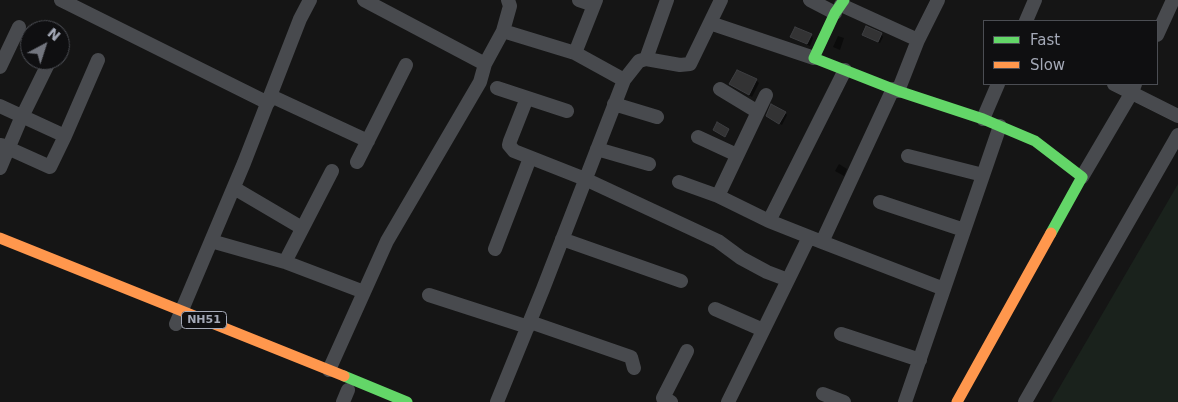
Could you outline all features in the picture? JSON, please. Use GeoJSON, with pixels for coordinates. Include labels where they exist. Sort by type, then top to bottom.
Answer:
{"type":"FeatureCollection","features":[{"type":"Feature","properties":{"kind":"main road"},"geometry":{"type":"LineString","coordinates":[[840,6],[814,58],[896,90],[983,119],[1035,141],[1082,177],[957,402]]}},
{"type":"Feature","properties":{"kind":"main road","name":"NH51"},"geometry":{"type":"LineString","coordinates":[[0,238],[178,320],[329,370],[407,402]]}},
{"type":"Feature","properties":{"kind":"main road"},"geometry":{"type":"LineString","coordinates":[[0,250],[35,264]]}},
{"type":"Feature","properties":{"kind":"main road"},"geometry":{"type":"LineString","coordinates":[[350,394],[378,402]]}},
{"type":"Feature","properties":{"kind":"street"},"geometry":{"type":"LineString","coordinates":[[61,0],[270,99],[368,141]]}},
{"type":"Feature","properties":{"kind":"street"},"geometry":{"type":"LineString","coordinates":[[178,320],[234,188],[300,20],[310,0]]}},
{"type":"Feature","properties":{"kind":"street"},"geometry":{"type":"LineString","coordinates":[[364,0],[485,64]]}},
{"type":"Feature","properties":{"kind":"street"},"geometry":{"type":"LineString","coordinates":[[329,370],[387,241],[480,82],[485,64],[504,31],[510,6],[508,0]]}},
{"type":"Feature","properties":{"kind":"street"},"geometry":{"type":"LineString","coordinates":[[575,53],[595,2],[579,0]]}},
{"type":"Feature","properties":{"kind":"street"},"geometry":{"type":"LineString","coordinates":[[646,59],[667,0]]}},
{"type":"Feature","properties":{"kind":"street"},"geometry":{"type":"LineString","coordinates":[[498,402],[624,80],[639,61],[646,59],[680,65],[690,64],[721,0]]}},
{"type":"Feature","properties":{"kind":"street"},"geometry":{"type":"LineString","coordinates":[[810,0],[840,6],[918,40]]}},
{"type":"Feature","properties":{"kind":"street"},"geometry":{"type":"LineString","coordinates":[[728,402],[788,280],[815,239],[896,90],[938,0]]}},
{"type":"Feature","properties":{"kind":"street"},"geometry":{"type":"LineString","coordinates":[[1026,20],[1035,0]]}},
{"type":"Feature","properties":{"kind":"street"},"geometry":{"type":"LineString","coordinates":[[1158,33],[1173,0]]}},
{"type":"Feature","properties":{"kind":"street"},"geometry":{"type":"LineString","coordinates":[[710,23],[814,58]]}},
{"type":"Feature","properties":{"kind":"street"},"geometry":{"type":"LineString","coordinates":[[0,67],[19,27]]}},
{"type":"Feature","properties":{"kind":"street"},"geometry":{"type":"LineString","coordinates":[[504,31],[575,53],[624,80]]}},
{"type":"Feature","properties":{"kind":"street"},"geometry":{"type":"LineString","coordinates":[[4,147],[50,167],[98,60]]}},
{"type":"Feature","properties":{"kind":"street"},"geometry":{"type":"LineString","coordinates":[[357,162],[406,65]]}},
{"type":"Feature","properties":{"kind":"street"},"geometry":{"type":"LineString","coordinates":[[0,168],[4,147],[45,70]]}},
{"type":"Feature","properties":{"kind":"street"},"geometry":{"type":"LineString","coordinates":[[769,221],[846,70]]}},
{"type":"Feature","properties":{"kind":"street"},"geometry":{"type":"LineString","coordinates":[[983,119],[998,85]]}},
{"type":"Feature","properties":{"kind":"street"},"geometry":{"type":"LineString","coordinates":[[1119,85],[1133,88],[1178,116]]}},
{"type":"Feature","properties":{"kind":"street"},"geometry":{"type":"LineString","coordinates":[[497,88],[567,111]]}},
{"type":"Feature","properties":{"kind":"street"},"geometry":{"type":"LineString","coordinates":[[1082,177],[1133,88]]}},
{"type":"Feature","properties":{"kind":"street"},"geometry":{"type":"LineString","coordinates":[[720,89],[758,112]]}},
{"type":"Feature","properties":{"kind":"street"},"geometry":{"type":"LineString","coordinates":[[718,196],[766,95]]}},
{"type":"Feature","properties":{"kind":"street"},"geometry":{"type":"LineString","coordinates":[[527,98],[509,145],[514,151],[584,179],[718,241],[741,258],[788,280]]}},
{"type":"Feature","properties":{"kind":"street"},"geometry":{"type":"LineString","coordinates":[[614,104],[657,117]]}},
{"type":"Feature","properties":{"kind":"street"},"geometry":{"type":"LineString","coordinates":[[0,106],[65,136]]}},
{"type":"Feature","properties":{"kind":"street"},"geometry":{"type":"LineString","coordinates":[[905,402],[1000,126]]}},
{"type":"Feature","properties":{"kind":"street"},"geometry":{"type":"LineString","coordinates":[[1024,402],[1178,135]]}},
{"type":"Feature","properties":{"kind":"street"},"geometry":{"type":"LineString","coordinates":[[698,137],[737,155]]}},
{"type":"Feature","properties":{"kind":"street"},"geometry":{"type":"LineString","coordinates":[[596,149],[649,164]]}},
{"type":"Feature","properties":{"kind":"street"},"geometry":{"type":"LineString","coordinates":[[908,156],[983,175]]}},
{"type":"Feature","properties":{"kind":"street"},"geometry":{"type":"LineString","coordinates":[[495,249],[530,158]]}},
{"type":"Feature","properties":{"kind":"street"},"geometry":{"type":"LineString","coordinates":[[285,262],[332,171]]}},
{"type":"Feature","properties":{"kind":"street"},"geometry":{"type":"LineString","coordinates":[[679,182],[718,196],[769,221],[944,290]]}},
{"type":"Feature","properties":{"kind":"street"},"geometry":{"type":"LineString","coordinates":[[234,188],[302,228]]}},
{"type":"Feature","properties":{"kind":"street"},"geometry":{"type":"LineString","coordinates":[[880,202],[964,230]]}},
{"type":"Feature","properties":{"kind":"street"},"geometry":{"type":"LineString","coordinates":[[562,239],[681,281]]}},
{"type":"Feature","properties":{"kind":"street"},"geometry":{"type":"LineString","coordinates":[[211,240],[285,262],[364,292]]}},
{"type":"Feature","properties":{"kind":"street"},"geometry":{"type":"LineString","coordinates":[[429,295],[529,324],[630,357],[634,368]]}},
{"type":"Feature","properties":{"kind":"street"},"geometry":{"type":"LineString","coordinates":[[715,309],[762,330]]}},
{"type":"Feature","properties":{"kind":"street"},"geometry":{"type":"LineString","coordinates":[[841,334],[920,360]]}},
{"type":"Feature","properties":{"kind":"street"},"geometry":{"type":"LineString","coordinates":[[672,402],[663,398],[687,351]]}},
{"type":"Feature","properties":{"kind":"street"},"geometry":{"type":"LineString","coordinates":[[823,394],[844,402]]}},
{"type":"Feature","properties":{"kind":"shaded area"},"geometry":{"type":"Polygon","coordinates":[[[1178,184],[1178,402],[1051,402],[1178,184]]]}},
{"type":"Feature","properties":{"kind":"building"},"geometry":{"type":"Polygon","coordinates":[[[866,26],[882,33],[878,42],[862,35],[866,26]]]}},
{"type":"Feature","properties":{"kind":"building"},"geometry":{"type":"Polygon","coordinates":[[[795,27],[812,34],[807,44],[790,37],[795,27]]]}},
{"type":"Feature","properties":{"kind":"building"},"geometry":{"type":"Polygon","coordinates":[[[737,70],[757,79],[749,95],[729,84],[737,70]]]}},
{"type":"Feature","properties":{"kind":"building"},"geometry":{"type":"Polygon","coordinates":[[[771,104],[786,112],[779,124],[766,116],[771,104]]]}},
{"type":"Feature","properties":{"kind":"building"},"geometry":{"type":"Polygon","coordinates":[[[717,122],[729,129],[725,137],[713,130],[717,122]]]}},
{"type":"Feature","properties":{"kind":"traffic: fast"},"geometry":{"type":"LineString","coordinates":[[844,0],[835,13],[814,58],[898,91],[983,119],[1035,141],[1082,177],[1051,233]]}},
{"type":"Feature","properties":{"kind":"traffic: fast"},"geometry":{"type":"LineString","coordinates":[[344,376],[407,402]]}},
{"type":"Feature","properties":{"kind":"traffic: slow"},"geometry":{"type":"LineString","coordinates":[[957,402],[1051,233]]}},
{"type":"Feature","properties":{"kind":"traffic: slow"},"geometry":{"type":"LineString","coordinates":[[0,238],[344,376]]}}]}
